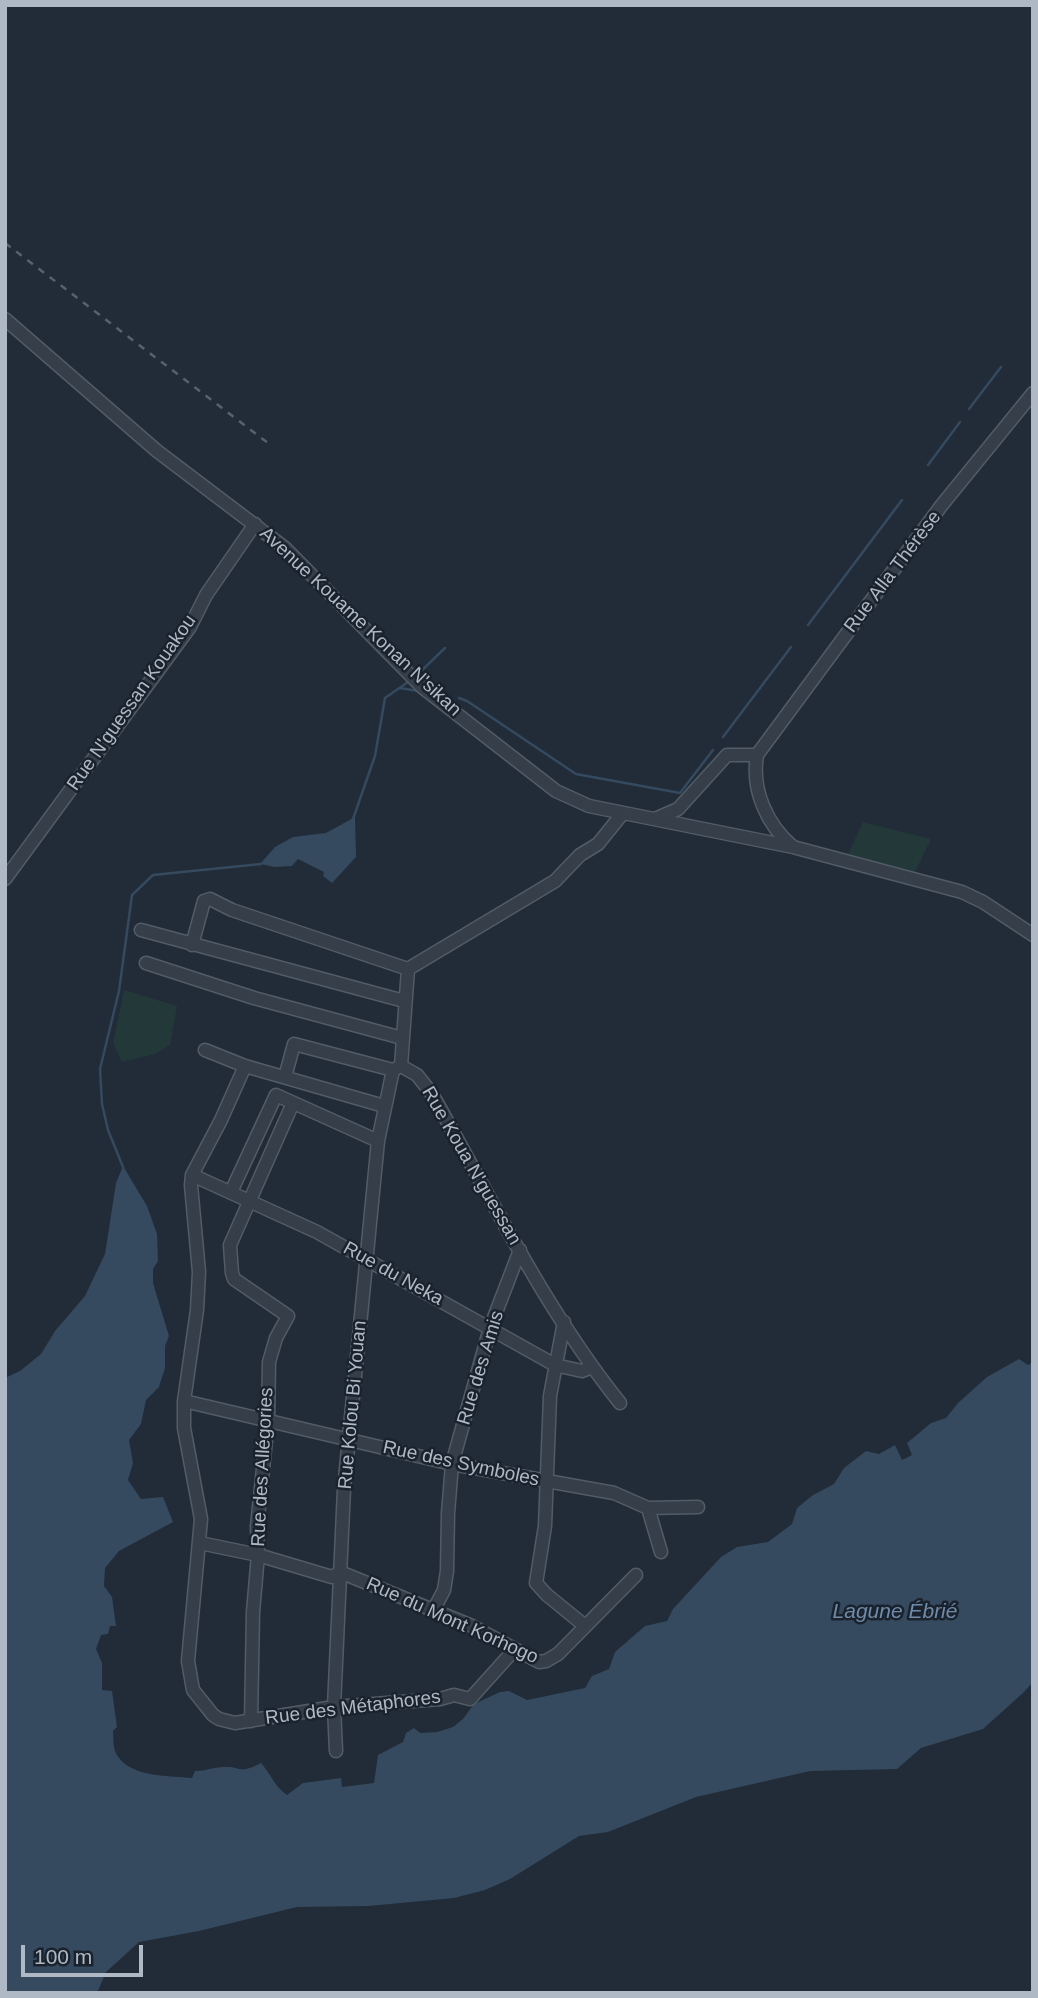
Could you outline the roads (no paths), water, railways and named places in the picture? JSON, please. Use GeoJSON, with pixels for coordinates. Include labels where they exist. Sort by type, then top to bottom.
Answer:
{"type":"FeatureCollection","features":[{"type":"Feature","properties":{"kind":"street","name":"Avenue Kouame Konan N'sikan"},"geometry":{"type":"LineString","coordinates":[[5,319],[157,451],[285,548],[422,687],[556,792],[589,806],[793,847],[962,892],[983,902],[1033,935]]}},
{"type":"Feature","properties":{"kind":"street","name":"Rue Alla Thérèse"},"geometry":{"type":"LineString","coordinates":[[757,755],[941,506],[1033,393]]}},
{"type":"Feature","properties":{"kind":"street","name":"Rue N'guessan Kouakou"},"geometry":{"type":"LineString","coordinates":[[5,879],[190,627],[206,595],[255,524]]}},
{"type":"Feature","properties":{"kind":"street"},"geometry":{"type":"LineString","coordinates":[[655,819],[678,809],[727,755],[757,755],[759,794],[774,827],[793,847]]}},
{"type":"Feature","properties":{"kind":"street"},"geometry":{"type":"LineString","coordinates":[[192,944],[204,901],[210,899],[232,910],[408,969],[555,881],[580,855],[598,844],[624,813]]}},
{"type":"Feature","properties":{"kind":"street"},"geometry":{"type":"LineString","coordinates":[[141,930],[404,1001]]}},
{"type":"Feature","properties":{"kind":"street"},"geometry":{"type":"LineString","coordinates":[[146,963],[254,998],[402,1038]]}},
{"type":"Feature","properties":{"kind":"street"},"geometry":{"type":"LineString","coordinates":[[285,1077],[294,1044],[397,1068],[408,969]]}},
{"type":"Feature","properties":{"kind":"street"},"geometry":{"type":"LineString","coordinates":[[205,1050],[245,1066],[384,1106]]}},
{"type":"Feature","properties":{"kind":"street","name":"Rue des Métaphores"},"geometry":{"type":"LineString","coordinates":[[245,1066],[192,1175],[191,1185],[199,1272],[197,1310],[184,1401],[184,1428],[201,1519],[188,1661],[193,1690],[219,1719],[235,1723],[334,1707],[440,1699],[450,1695],[470,1699],[515,1649]]}},
{"type":"Feature","properties":{"kind":"street","name":"Rue Kolou Bi Youan"},"geometry":{"type":"LineString","coordinates":[[336,1751],[334,1707],[344,1489],[378,1141],[384,1106],[397,1068]]}},
{"type":"Feature","properties":{"kind":"street","name":"Rue Koua N'guessan"},"geometry":{"type":"LineString","coordinates":[[397,1068],[417,1075],[432,1094],[520,1250],[592,1367],[620,1403]]}},
{"type":"Feature","properties":{"kind":"street"},"geometry":{"type":"LineString","coordinates":[[231,1192],[274,1098],[278,1095],[378,1141]]}},
{"type":"Feature","properties":{"kind":"street"},"geometry":{"type":"LineString","coordinates":[[248,1201],[293,1102]]}},
{"type":"Feature","properties":{"kind":"street","name":"Rue du Neka"},"geometry":{"type":"LineString","coordinates":[[192,1175],[317,1232],[555,1365],[582,1371],[592,1367]]}},
{"type":"Feature","properties":{"kind":"street","name":"Rue des Allégories"},"geometry":{"type":"LineString","coordinates":[[248,1201],[230,1245],[234,1279],[288,1316],[276,1338],[269,1362],[268,1421],[257,1526],[251,1721]]}},
{"type":"Feature","properties":{"kind":"street","name":"Rue des Amis"},"geometry":{"type":"LineString","coordinates":[[433,1611],[444,1590],[447,1571],[452,1464],[490,1328],[520,1250]]}},
{"type":"Feature","properties":{"kind":"street"},"geometry":{"type":"LineString","coordinates":[[564,1322],[551,1396],[545,1526],[537,1583],[547,1595],[585,1626]]}},
{"type":"Feature","properties":{"kind":"street","name":"Rue des Symboles"},"geometry":{"type":"LineString","coordinates":[[184,1401],[452,1464],[614,1493],[648,1508],[698,1507]]}},
{"type":"Feature","properties":{"kind":"street"},"geometry":{"type":"LineString","coordinates":[[648,1508],[661,1552]]}},
{"type":"Feature","properties":{"kind":"street","name":"Rue du Mont Korhogo"},"geometry":{"type":"LineString","coordinates":[[200,1543],[258,1555],[332,1577],[341,1572],[472,1626],[539,1662],[558,1654],[636,1575]]}},
{"type":"Feature","properties":{"kind":"water"},"geometry":{"type":"Polygon","coordinates":[[[355,817],[356,857],[332,883],[323,876],[324,872],[298,859],[292,866],[260,864],[275,847],[293,837],[326,833],[355,817]]]}},
{"type":"Feature","properties":{"kind":"water","name":"Lagune Ébrié"},"geometry":{"type":"Polygon","coordinates":[[[123,1166],[147,1206],[157,1234],[158,1261],[153,1269],[153,1283],[169,1336],[165,1346],[165,1368],[159,1387],[146,1400],[141,1424],[129,1440],[133,1463],[128,1480],[141,1499],[163,1497],[173,1522],[119,1551],[105,1568],[104,1586],[112,1597],[116,1626],[110,1626],[108,1634],[101,1635],[96,1649],[102,1663],[102,1690],[112,1691],[117,1727],[113,1731],[115,1751],[125,1764],[133,1769],[192,1778],[195,1771],[223,1767],[244,1769],[261,1763],[287,1795],[303,1783],[341,1778],[342,1787],[374,1783],[378,1755],[403,1742],[406,1733],[414,1728],[420,1733],[453,1727],[474,1704],[500,1692],[509,1691],[527,1700],[585,1688],[592,1676],[609,1669],[615,1652],[645,1626],[667,1621],[673,1609],[721,1557],[737,1547],[768,1542],[792,1524],[797,1508],[813,1495],[834,1484],[844,1468],[866,1451],[879,1454],[895,1445],[902,1460],[912,1455],[907,1443],[931,1423],[946,1418],[958,1403],[987,1377],[1019,1359],[1028,1365],[1033,1362],[1033,1682],[983,1729],[921,1748],[897,1769],[810,1771],[696,1797],[608,1832],[579,1836],[510,1879],[485,1890],[454,1898],[369,1906],[297,1907],[199,1931],[139,1942],[106,1972],[97,1993],[5,1993],[5,1378],[20,1371],[41,1354],[55,1331],[85,1296],[105,1254],[116,1183],[123,1166]]]}},
{"type":"Feature","properties":{"kind":"waterway"},"geometry":{"type":"LineString","coordinates":[[969,409],[1001,367]]}},
{"type":"Feature","properties":{"kind":"waterway"},"geometry":{"type":"LineString","coordinates":[[928,465],[960,422]]}},
{"type":"Feature","properties":{"kind":"waterway"},"geometry":{"type":"LineString","coordinates":[[808,625],[902,500]]}},
{"type":"Feature","properties":{"kind":"waterway"},"geometry":{"type":"LineString","coordinates":[[723,737],[791,647]]}},
{"type":"Feature","properties":{"kind":"waterway"},"geometry":{"type":"LineString","coordinates":[[417,675],[445,648]]}},
{"type":"Feature","properties":{"kind":"waterway"},"geometry":{"type":"LineString","coordinates":[[353,819],[375,756],[385,698],[408,682]]}},
{"type":"Feature","properties":{"kind":"waterway"},"geometry":{"type":"LineString","coordinates":[[400,688],[418,691]]}},
{"type":"Feature","properties":{"kind":"waterway"},"geometry":{"type":"LineString","coordinates":[[459,698],[576,774],[680,793],[713,750]]}},
{"type":"Feature","properties":{"kind":"waterway"},"geometry":{"type":"LineString","coordinates":[[123,1167],[108,1130],[102,1104],[100,1069],[119,991],[132,895],[153,875],[261,864]]}},
{"type":"Feature","properties":{"kind":"railway"},"geometry":{"type":"LineString","coordinates":[[5,243],[272,446]]}}]}
